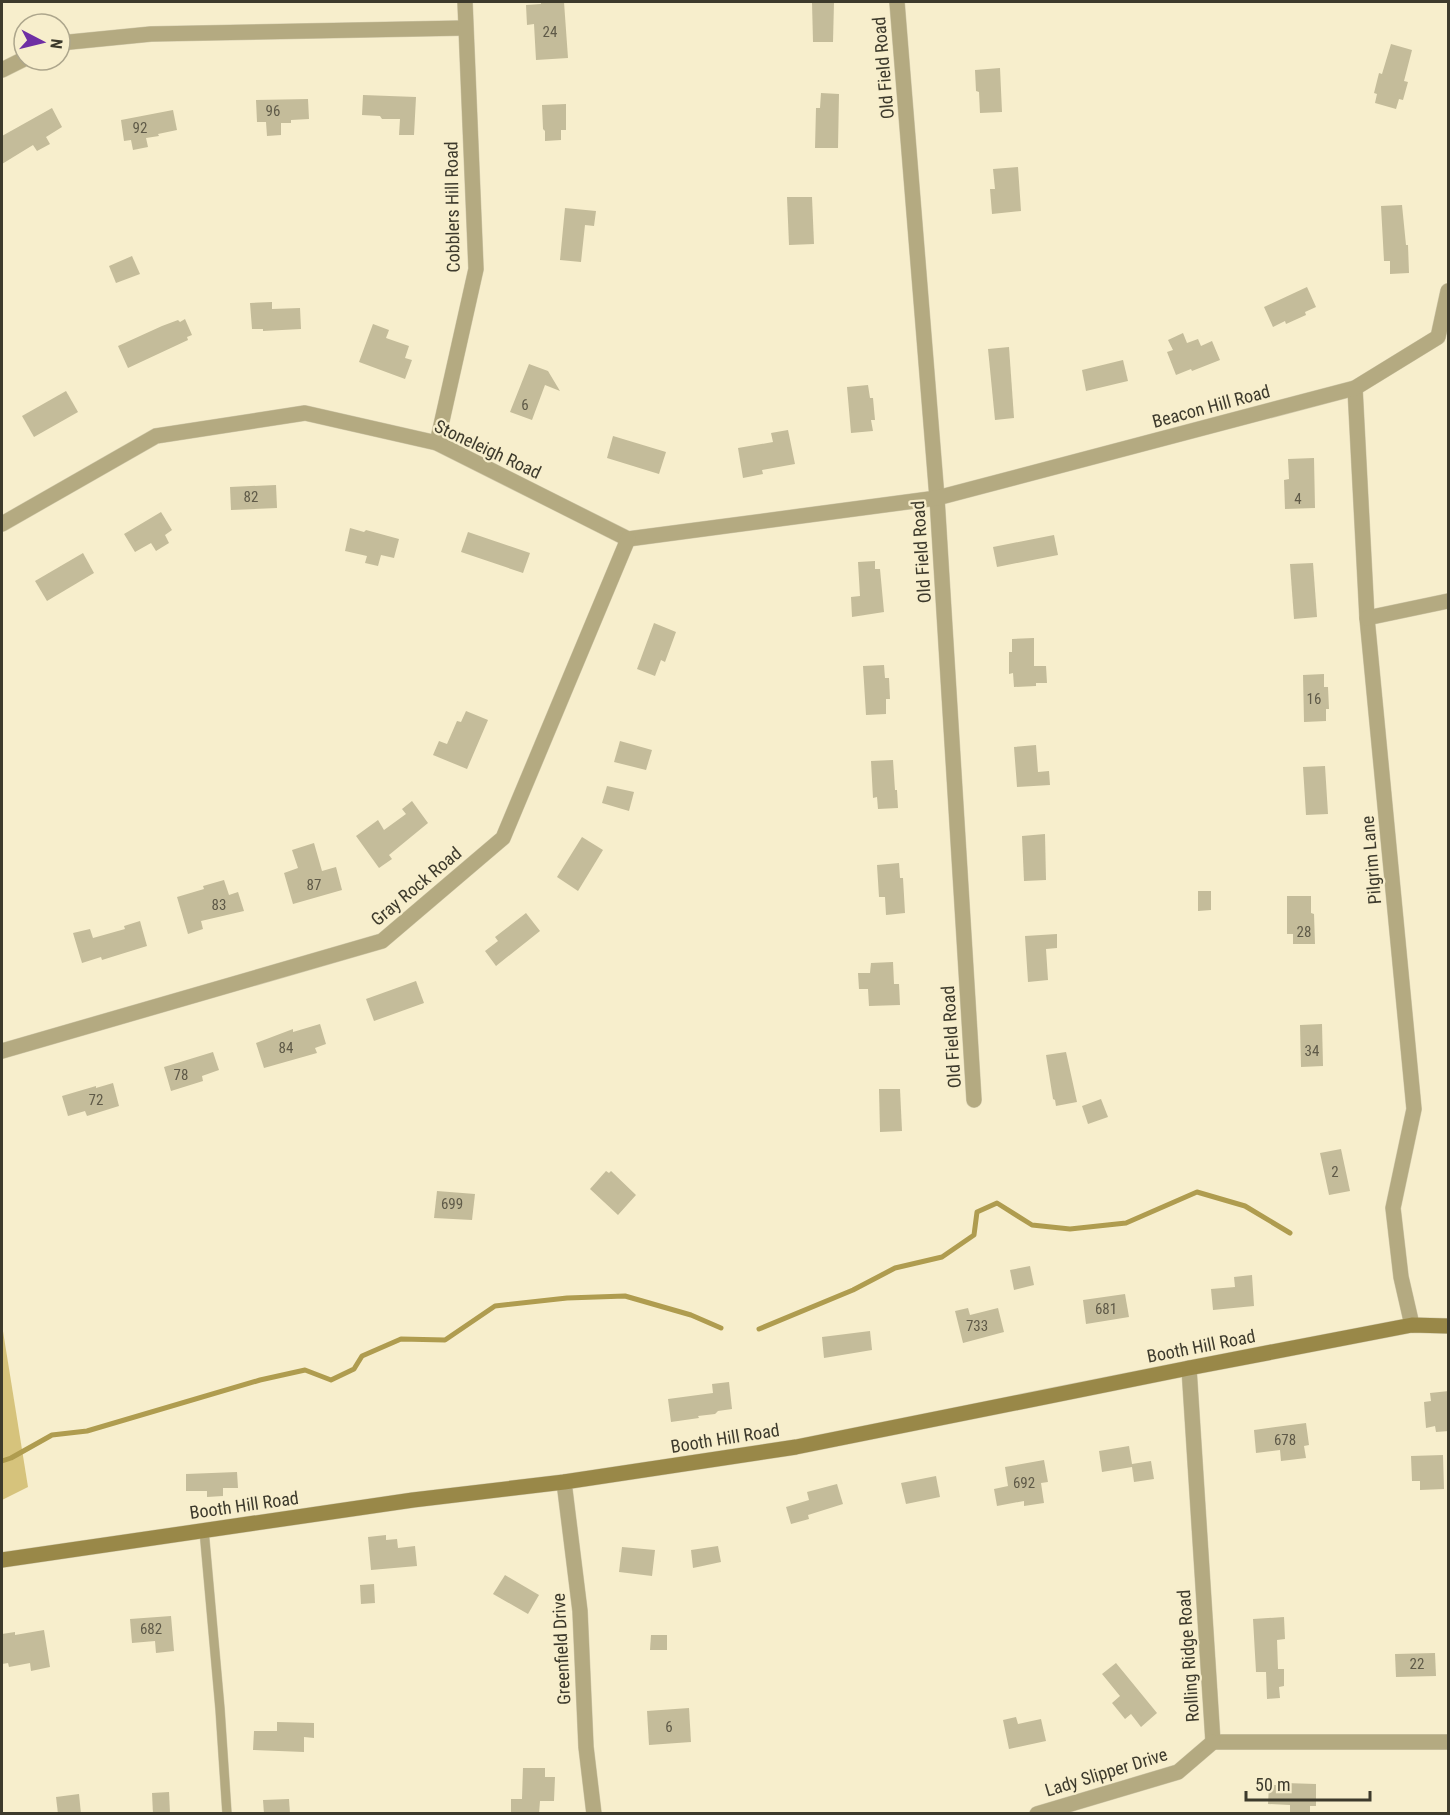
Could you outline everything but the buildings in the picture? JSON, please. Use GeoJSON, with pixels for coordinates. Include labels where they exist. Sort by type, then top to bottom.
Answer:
{"type":"FeatureCollection","features":[{"type":"Feature","properties":{"kind":"street","name":"Cobblers Hill Road"},"geometry":{"type":"LineString","coordinates":[[437,443],[476,269],[465,2]]}},
{"type":"Feature","properties":{"kind":"street","name":"Old Field Road"},"geometry":{"type":"LineString","coordinates":[[897,2],[937,498],[974,1100]]}},
{"type":"Feature","properties":{"kind":"street"},"geometry":{"type":"LineString","coordinates":[[72,42],[151,34],[465,28]]}},
{"type":"Feature","properties":{"kind":"street","name":"Beacon Hill Road"},"geometry":{"type":"LineString","coordinates":[[937,498],[1355,388],[1437,337],[1449,291]]}},
{"type":"Feature","properties":{"kind":"street","name":"Pilgrim Lane"},"geometry":{"type":"LineString","coordinates":[[1355,388],[1367,618],[1414,1109],[1393,1208],[1401,1277],[1412,1325]]}},
{"type":"Feature","properties":{"kind":"street","name":"Stoneleigh Road"},"geometry":{"type":"LineString","coordinates":[[2,524],[156,436],[305,413],[437,443],[628,539]]}},
{"type":"Feature","properties":{"kind":"street"},"geometry":{"type":"LineString","coordinates":[[628,539],[937,498]]}},
{"type":"Feature","properties":{"kind":"street","name":"Gray Rock Road"},"geometry":{"type":"LineString","coordinates":[[2,1051],[382,941],[503,838],[628,539]]}},
{"type":"Feature","properties":{"kind":"street"},"geometry":{"type":"LineString","coordinates":[[1367,618],[1449,601]]}},
{"type":"Feature","properties":{"kind":"street","name":"Booth Hill Road"},"geometry":{"type":"LineString","coordinates":[[2,1560],[413,1500],[564,1482],[796,1447],[1412,1325],[1449,1326]]}},
{"type":"Feature","properties":{"kind":"street","name":"Rolling Ridge Road"},"geometry":{"type":"LineString","coordinates":[[1189,1368],[1213,1743],[1449,1742]]}},
{"type":"Feature","properties":{"kind":"street","name":"Greenfield Drive"},"geometry":{"type":"LineString","coordinates":[[564,1482],[580,1611],[586,1747],[594,1814]]}},
{"type":"Feature","properties":{"kind":"street","name":"Lady Slipper Drive"},"geometry":{"type":"LineString","coordinates":[[1037,1814],[1178,1772],[1213,1743]]}},
{"type":"Feature","properties":{"kind":"lane"},"geometry":{"type":"LineString","coordinates":[[204,1530],[227,1814]]}},
{"type":"Feature","properties":{"kind":"shaded area"},"geometry":{"type":"Polygon","coordinates":[[[2,1325],[28,1487],[2,1500],[2,1325]]]}},
{"type":"Feature","properties":{"kind":"waterway"},"geometry":{"type":"LineString","coordinates":[[759,1329],[853,1290],[895,1268],[942,1257],[974,1235],[977,1212],[997,1203],[1032,1225],[1070,1229],[1126,1223],[1197,1192],[1245,1206],[1290,1233]]}},
{"type":"Feature","properties":{"kind":"waterway"},"geometry":{"type":"LineString","coordinates":[[2,1461],[52,1435],[87,1431],[260,1380],[305,1370],[331,1380],[354,1369],[362,1356],[401,1339],[445,1340],[495,1306],[567,1298],[625,1296],[691,1315],[721,1328]]}}]}
